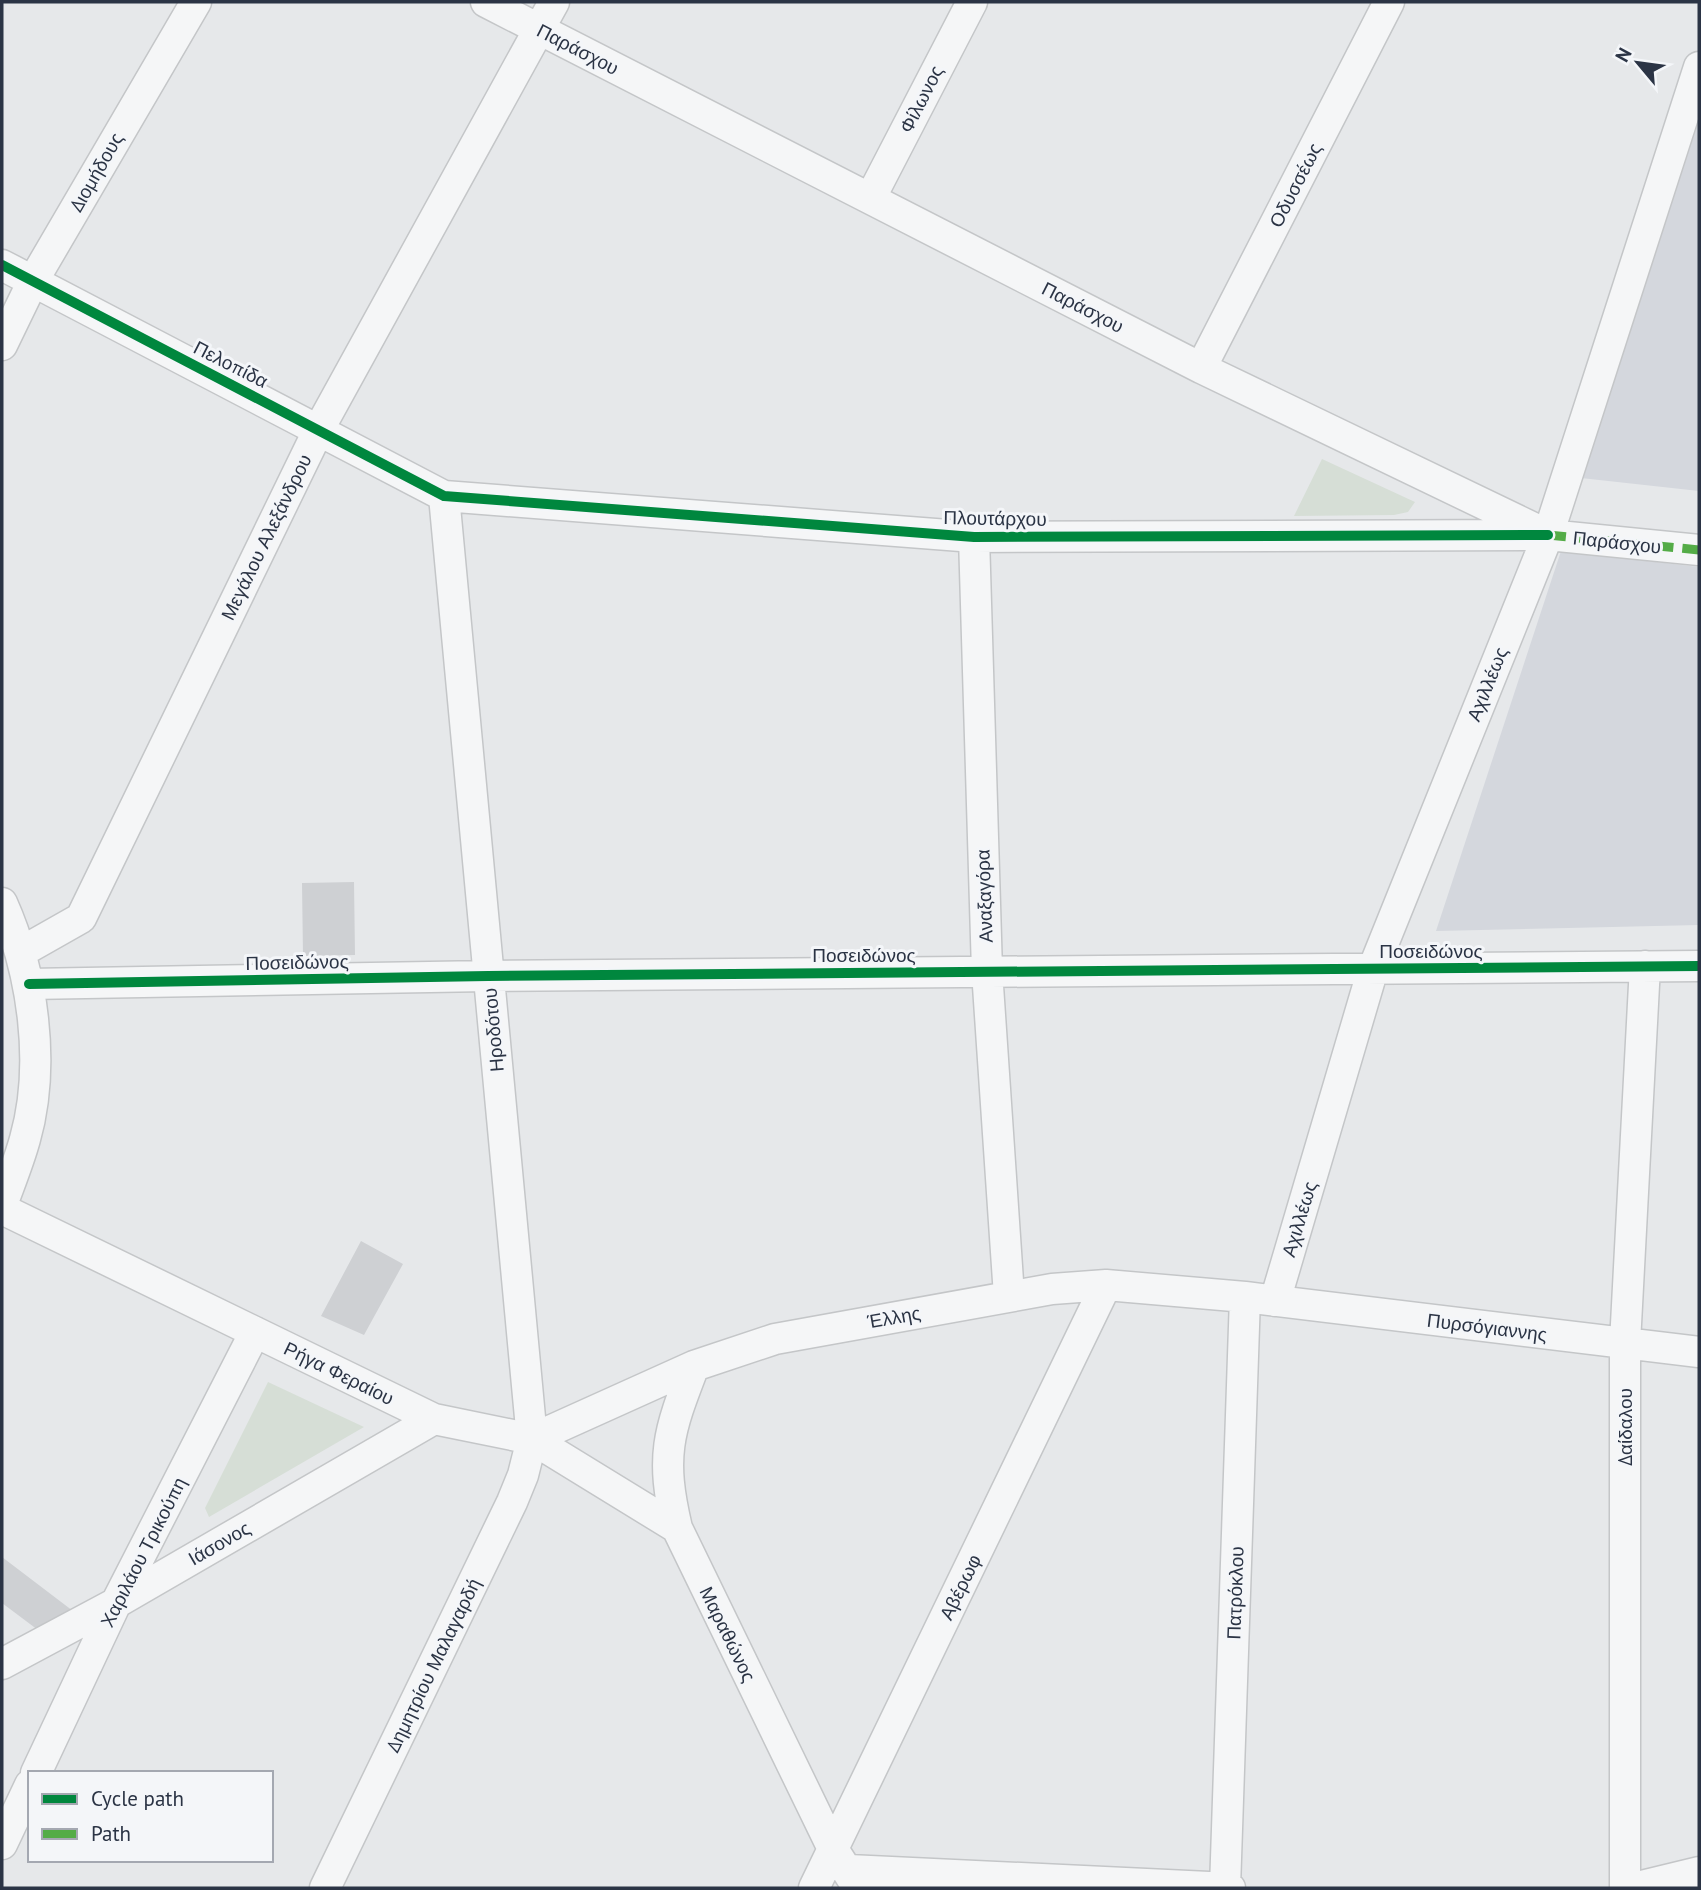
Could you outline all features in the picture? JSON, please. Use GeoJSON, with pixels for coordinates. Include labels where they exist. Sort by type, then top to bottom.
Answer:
{"type":"FeatureCollection","features":[{"type":"Feature","properties":{"kind":"street","name":"Διομήδους"},"geometry":{"type":"LineString","coordinates":[[2,345],[33,281],[196,2]]}},
{"type":"Feature","properties":{"kind":"street","name":"Παράσχου"},"geometry":{"type":"LineString","coordinates":[[486,2],[1200,368],[1548,535],[1699,550]]}},
{"type":"Feature","properties":{"kind":"street","name":"Μεγάλου Αλεξάνδρου"},"geometry":{"type":"LineString","coordinates":[[21,952],[81,918],[319,429],[554,2]]}},
{"type":"Feature","properties":{"kind":"street","name":"Φίλωνος"},"geometry":{"type":"LineString","coordinates":[[871,197],[972,2]]}},
{"type":"Feature","properties":{"kind":"street","name":"Οδυσσέως"},"geometry":{"type":"LineString","coordinates":[[1200,368],[1388,2]]}},
{"type":"Feature","properties":{"kind":"street","name":"Αχιλλέως"},"geometry":{"type":"LineString","coordinates":[[1275,1301],[1373,969],[1548,535],[1699,67]]}},
{"type":"Feature","properties":{"kind":"street","name":"Πελοπίδα"},"geometry":{"type":"LineString","coordinates":[[2,265],[444,496]]}},
{"type":"Feature","properties":{"kind":"street","name":"Πλουτάρχου"},"geometry":{"type":"LineString","coordinates":[[444,496],[974,537],[1548,535]]}},
{"type":"Feature","properties":{"kind":"street","name":"Ηροδότου"},"geometry":{"type":"LineString","coordinates":[[444,496],[532,1439]]}},
{"type":"Feature","properties":{"kind":"street","name":"Αναξαγόρα"},"geometry":{"type":"LineString","coordinates":[[974,537],[986,971],[1009,1296]]}},
{"type":"Feature","properties":{"kind":"street"},"geometry":{"type":"LineString","coordinates":[[2,903],[21,952],[29,984],[36,1061],[26,1137],[2,1207]]}},
{"type":"Feature","properties":{"kind":"street","name":"Δαίδαλου"},"geometry":{"type":"LineString","coordinates":[[1625,1888],[1625,1343],[1645,966]]}},
{"type":"Feature","properties":{"kind":"street","name":"Ποσειδώνος"},"geometry":{"type":"LineString","coordinates":[[29,984],[488,976],[1699,966]]}},
{"type":"Feature","properties":{"kind":"street","name":"Ρήγα Φεραίου"},"geometry":{"type":"LineString","coordinates":[[2,1207],[434,1419],[532,1439],[677,1528]]}},
{"type":"Feature","properties":{"kind":"street","name":"Έλλης"},"geometry":{"type":"LineString","coordinates":[[532,1439],[694,1366],[775,1339],[1052,1289],[1106,1285],[1275,1301]]}},
{"type":"Feature","properties":{"kind":"street","name":"Αβέρωφ"},"geometry":{"type":"LineString","coordinates":[[814,1888],[847,1869],[1106,1285]]}},
{"type":"Feature","properties":{"kind":"street","name":"Πατρόκλου"},"geometry":{"type":"LineString","coordinates":[[1226,1888],[1245,1297]]}},
{"type":"Feature","properties":{"kind":"street","name":"Πυρσόγιαννης"},"geometry":{"type":"LineString","coordinates":[[1275,1301],[1699,1352]]}},
{"type":"Feature","properties":{"kind":"street","name":"Χαριλάου Τρικούπη"},"geometry":{"type":"LineString","coordinates":[[37,1771],[116,1603],[255,1332]]}},
{"type":"Feature","properties":{"kind":"street","name":"Μαραθώνος"},"geometry":{"type":"LineString","coordinates":[[694,1366],[673,1421],[666,1454],[670,1497],[677,1528],[847,1869]]}},
{"type":"Feature","properties":{"kind":"street","name":"Ιάσονος"},"geometry":{"type":"LineString","coordinates":[[2,1664],[116,1603],[434,1419]]}},
{"type":"Feature","properties":{"kind":"street","name":"Δημητρίου Μαλαγαρδή"},"geometry":{"type":"LineString","coordinates":[[325,1888],[512,1502],[523,1475],[532,1439]]}},
{"type":"Feature","properties":{"kind":"street"},"geometry":{"type":"LineString","coordinates":[[2,1844],[28,1789]]}},
{"type":"Feature","properties":{"kind":"street"},"geometry":{"type":"LineString","coordinates":[[847,1869],[1226,1888]]}},
{"type":"Feature","properties":{"kind":"street"},"geometry":{"type":"LineString","coordinates":[[1633,1888],[1699,1872]]}},
{"type":"Feature","properties":{"kind":"shaded area"},"geometry":{"type":"Polygon","coordinates":[[[1699,105],[1699,491],[1581,478],[1699,105]]]}},
{"type":"Feature","properties":{"kind":"shaded area"},"geometry":{"type":"Polygon","coordinates":[[[1322,459],[1415,502],[1408,512],[1394,515],[1294,516],[1322,459]]]}},
{"type":"Feature","properties":{"kind":"shaded area"},"geometry":{"type":"Polygon","coordinates":[[[1561,551],[1699,567],[1699,925],[1436,931],[1561,551]]]}},
{"type":"Feature","properties":{"kind":"shaded area"},"geometry":{"type":"Polygon","coordinates":[[[268,1382],[364,1427],[209,1517],[205,1508],[268,1382]]]}},
{"type":"Feature","properties":{"kind":"building"},"geometry":{"type":"Polygon","coordinates":[[[354,882],[355,955],[303,956],[302,883],[354,882]]]}},
{"type":"Feature","properties":{"kind":"building"},"geometry":{"type":"Polygon","coordinates":[[[361,1241],[403,1264],[364,1335],[321,1316],[361,1241]]]}},
{"type":"Feature","properties":{"kind":"building"},"geometry":{"type":"Polygon","coordinates":[[[2,1557],[73,1611],[42,1633],[2,1603],[2,1557]]]}},
{"type":"Feature","properties":{"kind":"marked path"},"geometry":{"type":"LineString","coordinates":[[1548,535],[1699,550]]}},
{"type":"Feature","properties":{"kind":"cycle path"},"geometry":{"type":"LineString","coordinates":[[2,265],[444,496],[974,537],[1548,535]]}},
{"type":"Feature","properties":{"kind":"cycle path"},"geometry":{"type":"LineString","coordinates":[[29,984],[488,976],[1699,966]]}}]}
